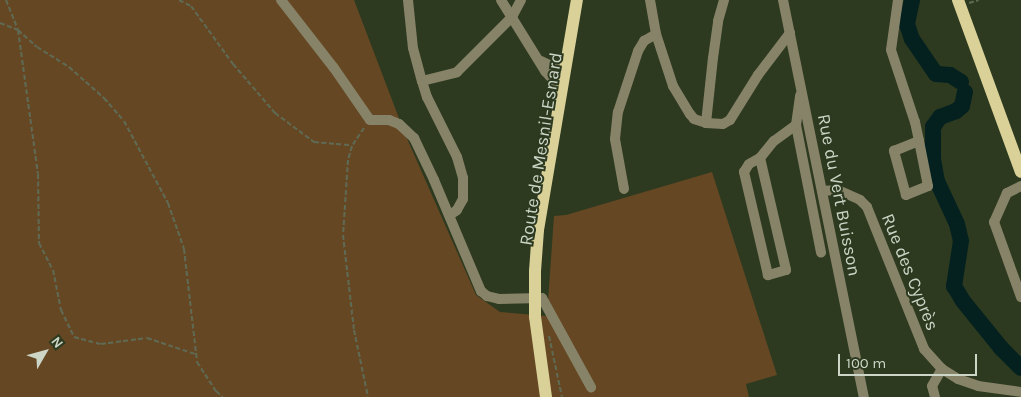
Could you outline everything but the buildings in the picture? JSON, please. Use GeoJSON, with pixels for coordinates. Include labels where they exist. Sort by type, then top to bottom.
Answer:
{"type":"FeatureCollection","features":[{"type":"Feature","properties":{"kind":"main road","name":"Route de Mesnil-Esnard"},"geometry":{"type":"LineString","coordinates":[[538,298],[538,230],[577,0]]}},
{"type":"Feature","properties":{"kind":"main road","name":"Route de Mesnil-Esnard"},"geometry":{"type":"LineString","coordinates":[[538,298],[544,231],[582,0]]}},
{"type":"Feature","properties":{"kind":"main road"},"geometry":{"type":"LineString","coordinates":[[958,0],[1021,172]]}},
{"type":"Feature","properties":{"kind":"main road"},"geometry":{"type":"LineString","coordinates":[[538,298],[540,346],[546,397]]}},
{"type":"Feature","properties":{"kind":"street"},"geometry":{"type":"LineString","coordinates":[[281,0],[334,68],[370,120],[395,122],[410,133],[450,215],[481,291],[487,296],[498,299],[538,298],[591,387]]}},
{"type":"Feature","properties":{"kind":"street"},"geometry":{"type":"LineString","coordinates":[[408,0],[413,48],[422,82],[427,98],[457,156],[463,178],[462,199],[457,210],[450,215]]}},
{"type":"Feature","properties":{"kind":"street"},"geometry":{"type":"LineString","coordinates":[[502,0],[541,61],[545,71],[562,90]]}},
{"type":"Feature","properties":{"kind":"street"},"geometry":{"type":"LineString","coordinates":[[422,82],[456,72],[512,17],[521,0]]}},
{"type":"Feature","properties":{"kind":"street"},"geometry":{"type":"LineString","coordinates":[[650,0],[656,34],[667,70],[684,106],[694,118],[706,123],[721,124],[730,120],[758,75],[790,33]]}},
{"type":"Feature","properties":{"kind":"street"},"geometry":{"type":"LineString","coordinates":[[706,123],[712,58],[718,20],[724,0]]}},
{"type":"Feature","properties":{"kind":"street","name":"Rue du Vert Buisson"},"geometry":{"type":"LineString","coordinates":[[783,0],[864,397]]}},
{"type":"Feature","properties":{"kind":"street"},"geometry":{"type":"LineString","coordinates":[[898,0],[891,50],[915,122],[919,141],[928,186],[906,195],[894,151],[919,141]]}},
{"type":"Feature","properties":{"kind":"street"},"geometry":{"type":"LineString","coordinates":[[624,189],[615,139],[618,112],[638,52],[644,41],[656,34]]}},
{"type":"Feature","properties":{"kind":"street"},"geometry":{"type":"LineString","coordinates":[[541,61],[554,68],[566,64]]}},
{"type":"Feature","properties":{"kind":"street"},"geometry":{"type":"LineString","coordinates":[[801,87],[796,124],[821,253]]}},
{"type":"Feature","properties":{"kind":"street"},"geometry":{"type":"LineString","coordinates":[[760,158],[786,270],[768,275],[744,172],[749,164],[760,158],[774,142],[796,124]]}},
{"type":"Feature","properties":{"kind":"street"},"geometry":{"type":"LineString","coordinates":[[1021,186],[1007,193],[994,222],[1021,297]]}},
{"type":"Feature","properties":{"kind":"street","name":"Rue des Cyprès"},"geometry":{"type":"LineString","coordinates":[[822,191],[838,190],[860,200],[867,207],[924,350],[942,369],[978,386],[1021,392]]}},
{"type":"Feature","properties":{"kind":"street"},"geometry":{"type":"LineString","coordinates":[[935,397],[932,386],[942,369]]}},
{"type":"Feature","properties":{"kind":"path"},"geometry":{"type":"LineString","coordinates":[[8,0],[18,30],[38,174],[40,244],[53,270],[61,310],[74,337],[101,344],[147,338],[196,354]]}},
{"type":"Feature","properties":{"kind":"path"},"geometry":{"type":"LineString","coordinates":[[179,0],[191,6],[233,64],[275,113],[314,142],[352,146]]}},
{"type":"Feature","properties":{"kind":"path"},"geometry":{"type":"LineString","coordinates":[[0,23],[18,30],[37,47],[69,67],[104,98],[124,121],[168,203],[184,249],[197,362],[216,391],[223,397]]}},
{"type":"Feature","properties":{"kind":"path"},"geometry":{"type":"LineString","coordinates":[[368,397],[354,330],[343,235],[348,160],[352,146],[370,120]]}},
{"type":"Feature","properties":{"kind":"path"},"geometry":{"type":"LineString","coordinates":[[549,331],[562,397]]}},
{"type":"Feature","properties":{"kind":"shaded area"},"geometry":{"type":"Polygon","coordinates":[[[0,0],[354,0],[405,134],[476,295],[500,312],[547,316],[554,216],[566,215],[712,172],[777,375],[746,384],[749,397],[0,397],[0,0]]]}},
{"type":"Feature","properties":{"kind":"waterway"},"geometry":{"type":"LineString","coordinates":[[912,0],[907,24],[912,39],[936,74],[950,75],[961,82]]}},
{"type":"Feature","properties":{"kind":"waterway"},"geometry":{"type":"LineString","coordinates":[[965,92],[962,106],[956,111],[940,117],[933,127],[933,159],[937,181],[957,224],[961,241],[954,286],[963,301],[1001,348],[1021,368]]}}]}
